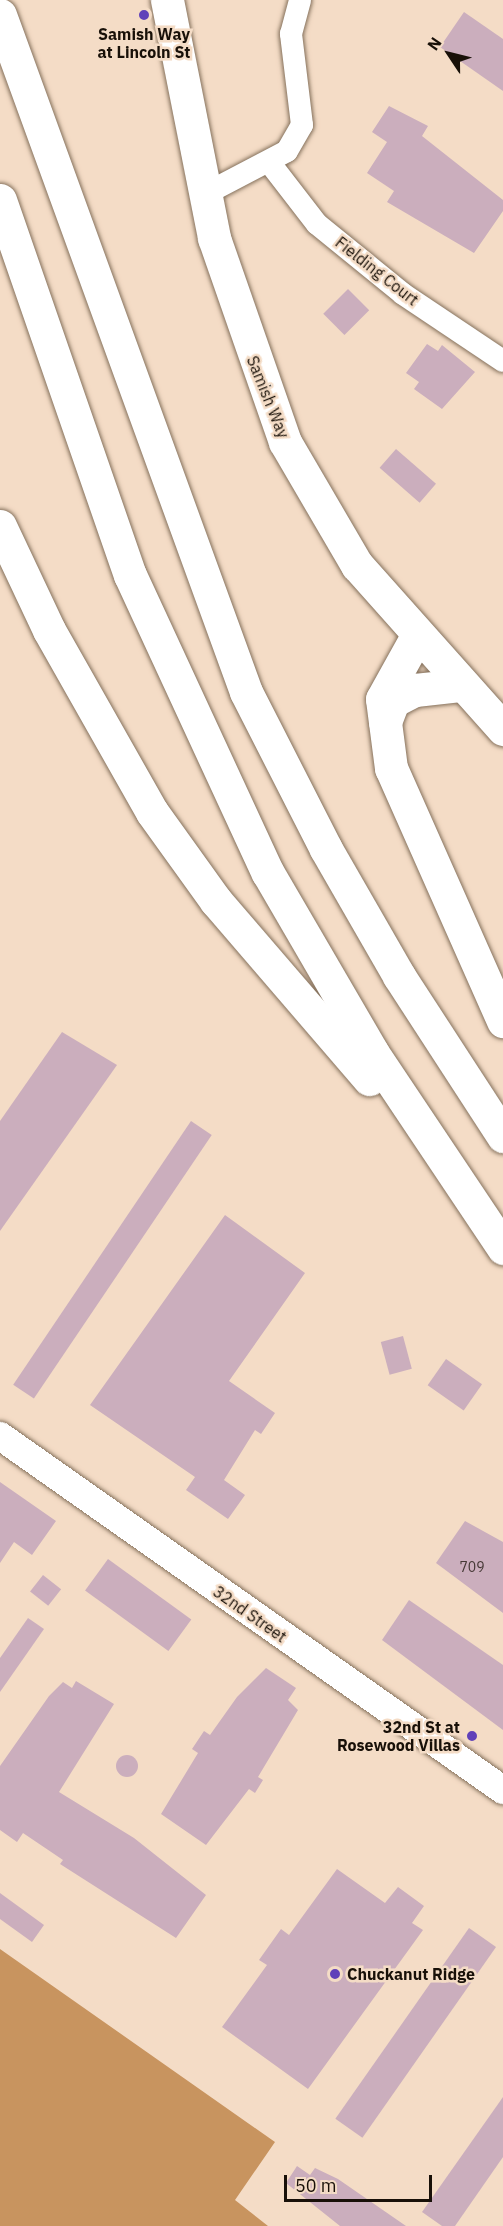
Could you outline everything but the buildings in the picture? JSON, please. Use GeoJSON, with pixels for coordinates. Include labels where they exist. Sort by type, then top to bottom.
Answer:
{"type":"FeatureCollection","features":[{"type":"Feature","properties":{"kind":"main road","name":"Samish Way"},"geometry":{"type":"LineString","coordinates":[[167,0],[207,193],[238,319],[285,442],[357,565],[460,686],[503,729]]}},
{"type":"Feature","properties":{"kind":"main road"},"geometry":{"type":"LineString","coordinates":[[0,15],[246,692],[348,888],[503,1136]]}},
{"type":"Feature","properties":{"kind":"main road"},"geometry":{"type":"LineString","coordinates":[[0,200],[130,575],[268,873],[372,1052],[503,1248]]}},
{"type":"Feature","properties":{"kind":"main road"},"geometry":{"type":"LineString","coordinates":[[0,526],[49,630],[152,813],[216,901],[310,1006],[482,1219]]}},
{"type":"Feature","properties":{"kind":"main road"},"geometry":{"type":"LineString","coordinates":[[417,636],[382,699],[391,768],[503,1021]]}},
{"type":"Feature","properties":{"kind":"main road"},"geometry":{"type":"LineString","coordinates":[[385,722],[393,701],[415,690],[460,686]]}},
{"type":"Feature","properties":{"kind":"street"},"geometry":{"type":"LineString","coordinates":[[207,193],[287,152],[302,125],[291,34],[300,0]]}},
{"type":"Feature","properties":{"kind":"street","name":"Fielding Court"},"geometry":{"type":"LineString","coordinates":[[269,162],[317,224],[404,294],[503,361]]}},
{"type":"Feature","properties":{"kind":"street","name":"32nd Street"},"geometry":{"type":"LineString","coordinates":[[0,1436],[503,1789]]}},
{"type":"Feature","properties":{"kind":"shaded area"},"geometry":{"type":"Polygon","coordinates":[[[0,1949],[275,2142],[235,2200],[268,2226],[0,2226],[0,1949]]]}},
{"type":"Feature","properties":{"kind":"place","name":"Samish Way at Lincoln St"},"geometry":{"type":"Point","coordinates":[144,15]}},
{"type":"Feature","properties":{"kind":"place","name":"32nd St at Rosewood Villas"},"geometry":{"type":"Point","coordinates":[472,1736]}},
{"type":"Feature","properties":{"kind":"place","name":"Chuckanut Ridge"},"geometry":{"type":"Point","coordinates":[335,1974]}}]}
